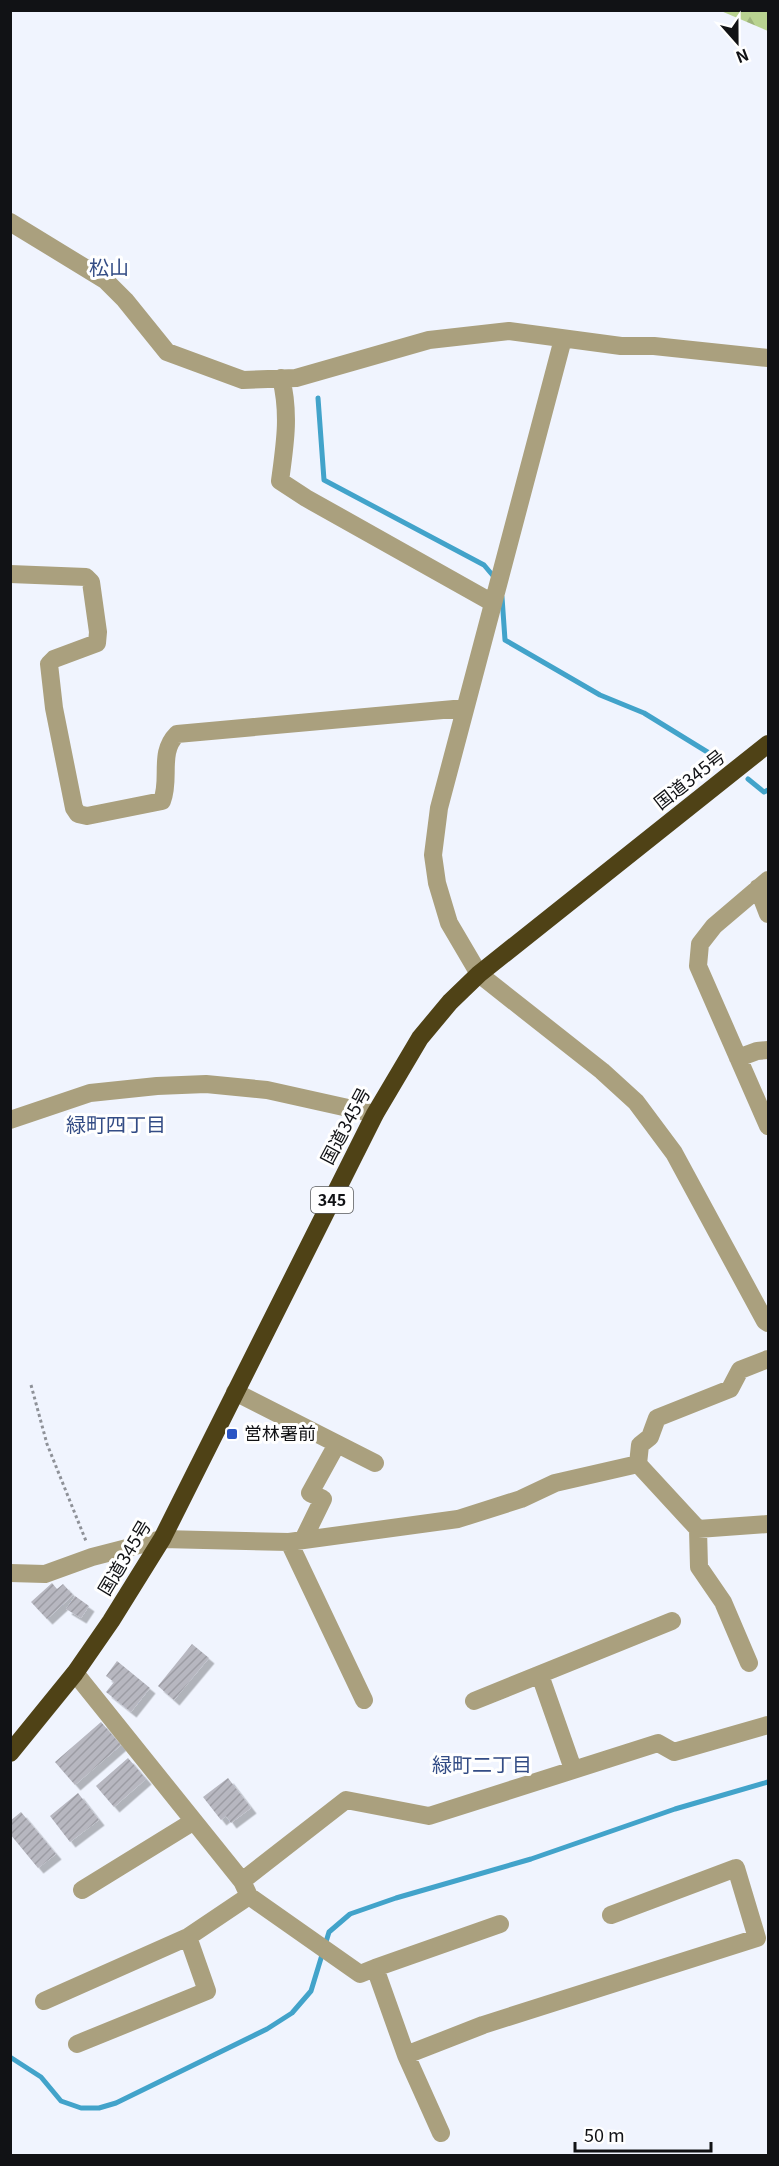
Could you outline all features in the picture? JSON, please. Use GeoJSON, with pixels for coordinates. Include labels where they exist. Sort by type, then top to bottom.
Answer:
{"type":"FeatureCollection","features":[{"type":"Feature","properties":{"kind":"highway","name":"国道345号"},"geometry":{"type":"LineString","coordinates":[[10,1753],[75,1673],[111,1621],[162,1539],[375,1113],[420,1038],[450,1002],[478,974],[767,749]]}},
{"type":"Feature","properties":{"kind":"street"},"geometry":{"type":"LineString","coordinates":[[10,222],[105,280],[125,300],[167,352],[243,380],[296,378],[429,340],[509,331],[621,346],[654,346],[768,358]]}},
{"type":"Feature","properties":{"kind":"street"},"geometry":{"type":"LineString","coordinates":[[563,339],[439,808],[433,855],[436,883],[448,924],[478,974],[602,1071],[636,1102],[674,1153],[768,1323]]}},
{"type":"Feature","properties":{"kind":"street"},"geometry":{"type":"LineString","coordinates":[[281,378],[286,402],[286,431],[280,481],[306,498],[493,603]]}},
{"type":"Feature","properties":{"kind":"street"},"geometry":{"type":"LineString","coordinates":[[10,574],[86,577],[91,582],[98,632],[97,643],[54,659],[49,664],[74,808],[78,814],[87,816],[162,801],[166,792],[165,764],[169,742],[177,734],[465,708]]}},
{"type":"Feature","properties":{"kind":"street"},"geometry":{"type":"LineString","coordinates":[[763,884],[768,914]]}},
{"type":"Feature","properties":{"kind":"street"},"geometry":{"type":"LineString","coordinates":[[763,884],[714,926],[700,944],[699,966],[768,1126]]}},
{"type":"Feature","properties":{"kind":"street"},"geometry":{"type":"LineString","coordinates":[[738,1058],[757,1051],[768,1050]]}},
{"type":"Feature","properties":{"kind":"street"},"geometry":{"type":"LineString","coordinates":[[10,1120],[90,1093],[158,1086],[196,1085],[267,1090],[375,1113]]}},
{"type":"Feature","properties":{"kind":"street"},"geometry":{"type":"LineString","coordinates":[[749,1664],[723,1602],[699,1567],[698,1529],[638,1464],[640,1445],[650,1437],[657,1418],[730,1389],[740,1370],[768,1359]]}},
{"type":"Feature","properties":{"kind":"street"},"geometry":{"type":"LineString","coordinates":[[235,1392],[375,1463]]}},
{"type":"Feature","properties":{"kind":"street"},"geometry":{"type":"LineString","coordinates":[[296,1541],[323,1499],[310,1493],[337,1444]]}},
{"type":"Feature","properties":{"kind":"street"},"geometry":{"type":"LineString","coordinates":[[10,1573],[45,1574],[92,1557],[162,1539],[296,1541],[458,1519],[521,1499],[555,1483],[638,1464]]}},
{"type":"Feature","properties":{"kind":"street"},"geometry":{"type":"LineString","coordinates":[[698,1529],[768,1524]]}},
{"type":"Feature","properties":{"kind":"street"},"geometry":{"type":"LineString","coordinates":[[296,1541],[364,1701]]}},
{"type":"Feature","properties":{"kind":"street"},"geometry":{"type":"LineString","coordinates":[[474,1701],[672,1621]]}},
{"type":"Feature","properties":{"kind":"street"},"geometry":{"type":"LineString","coordinates":[[75,1673],[194,1821],[245,1889],[360,1974],[500,1924]]}},
{"type":"Feature","properties":{"kind":"street"},"geometry":{"type":"LineString","coordinates":[[540,1675],[573,1769]]}},
{"type":"Feature","properties":{"kind":"street"},"geometry":{"type":"LineString","coordinates":[[44,2001],[188,1937],[346,1800],[429,1816],[658,1743],[675,1752],[768,1725]]}},
{"type":"Feature","properties":{"kind":"street"},"geometry":{"type":"LineString","coordinates":[[82,1890],[194,1821]]}},
{"type":"Feature","properties":{"kind":"street"},"geometry":{"type":"LineString","coordinates":[[406,2055],[483,2025],[757,1938],[736,1868],[611,1915]]}},
{"type":"Feature","properties":{"kind":"street"},"geometry":{"type":"LineString","coordinates":[[77,2044],[207,1991],[188,1937]]}},
{"type":"Feature","properties":{"kind":"street"},"geometry":{"type":"LineString","coordinates":[[375,1968],[406,2055],[441,2133]]}},
{"type":"Feature","properties":{"kind":"path"},"geometry":{"type":"LineString","coordinates":[[31,1385],[46,1444],[92,1557]]}},
{"type":"Feature","properties":{"kind":"green space"},"geometry":{"type":"Polygon","coordinates":[[[721,11],[768,11],[768,31],[721,11]]]}},
{"type":"Feature","properties":{"kind":"building"},"geometry":{"type":"Polygon","coordinates":[[[52,1583],[57,1589],[63,1584],[73,1595],[47,1619],[31,1602],[52,1583]]]}},
{"type":"Feature","properties":{"kind":"building"},"geometry":{"type":"Polygon","coordinates":[[[75,1596],[89,1606],[81,1618],[66,1609],[75,1596]]]}},
{"type":"Feature","properties":{"kind":"building"},"geometry":{"type":"Polygon","coordinates":[[[192,1644],[209,1658],[174,1700],[158,1686],[192,1644]]]}},
{"type":"Feature","properties":{"kind":"building"},"geometry":{"type":"Polygon","coordinates":[[[117,1661],[150,1688],[131,1712],[106,1692],[114,1682],[106,1676],[117,1661]]]}},
{"type":"Feature","properties":{"kind":"building"},"geometry":{"type":"Polygon","coordinates":[[[101,1722],[121,1745],[75,1785],[55,1762],[101,1722]]]}},
{"type":"Feature","properties":{"kind":"building"},"geometry":{"type":"Polygon","coordinates":[[[128,1758],[146,1779],[114,1807],[96,1786],[128,1758]]]}},
{"type":"Feature","properties":{"kind":"building"},"geometry":{"type":"Polygon","coordinates":[[[228,1778],[251,1808],[231,1823],[226,1816],[221,1820],[203,1797],[228,1778]]]}},
{"type":"Feature","properties":{"kind":"building"},"geometry":{"type":"Polygon","coordinates":[[[78,1793],[99,1820],[70,1842],[50,1816],[78,1793]]]}},
{"type":"Feature","properties":{"kind":"building"},"geometry":{"type":"Polygon","coordinates":[[[21,1812],[56,1854],[38,1868],[10,1834],[10,1821],[21,1812]]]}},
{"type":"Feature","properties":{"kind":"waterway"},"geometry":{"type":"LineString","coordinates":[[318,398],[324,480],[484,565],[495,578]]}},
{"type":"Feature","properties":{"kind":"waterway"},"geometry":{"type":"LineString","coordinates":[[502,597],[505,640],[600,695],[644,713],[722,761]]}},
{"type":"Feature","properties":{"kind":"waterway"},"geometry":{"type":"LineString","coordinates":[[748,779],[764,792],[768,790]]}},
{"type":"Feature","properties":{"kind":"waterway"},"geometry":{"type":"LineString","coordinates":[[10,2057],[41,2077],[61,2101],[81,2108],[99,2108],[116,2103],[267,2029],[292,2013],[311,1991],[329,1932],[350,1914],[396,1898],[531,1859],[675,1809],[768,1782]]}},
{"type":"Feature","properties":{"kind":"place","name":"営林署前"},"geometry":{"type":"Point","coordinates":[232,1434]}},
{"type":"Feature","properties":{"kind":"district","name":"松山"},"geometry":{"type":"Point","coordinates":[109,268]}},
{"type":"Feature","properties":{"kind":"district","name":"緑町四丁目"},"geometry":{"type":"Point","coordinates":[116,1125]}},
{"type":"Feature","properties":{"kind":"district","name":"緑町二丁目"},"geometry":{"type":"Point","coordinates":[482,1765]}}]}
